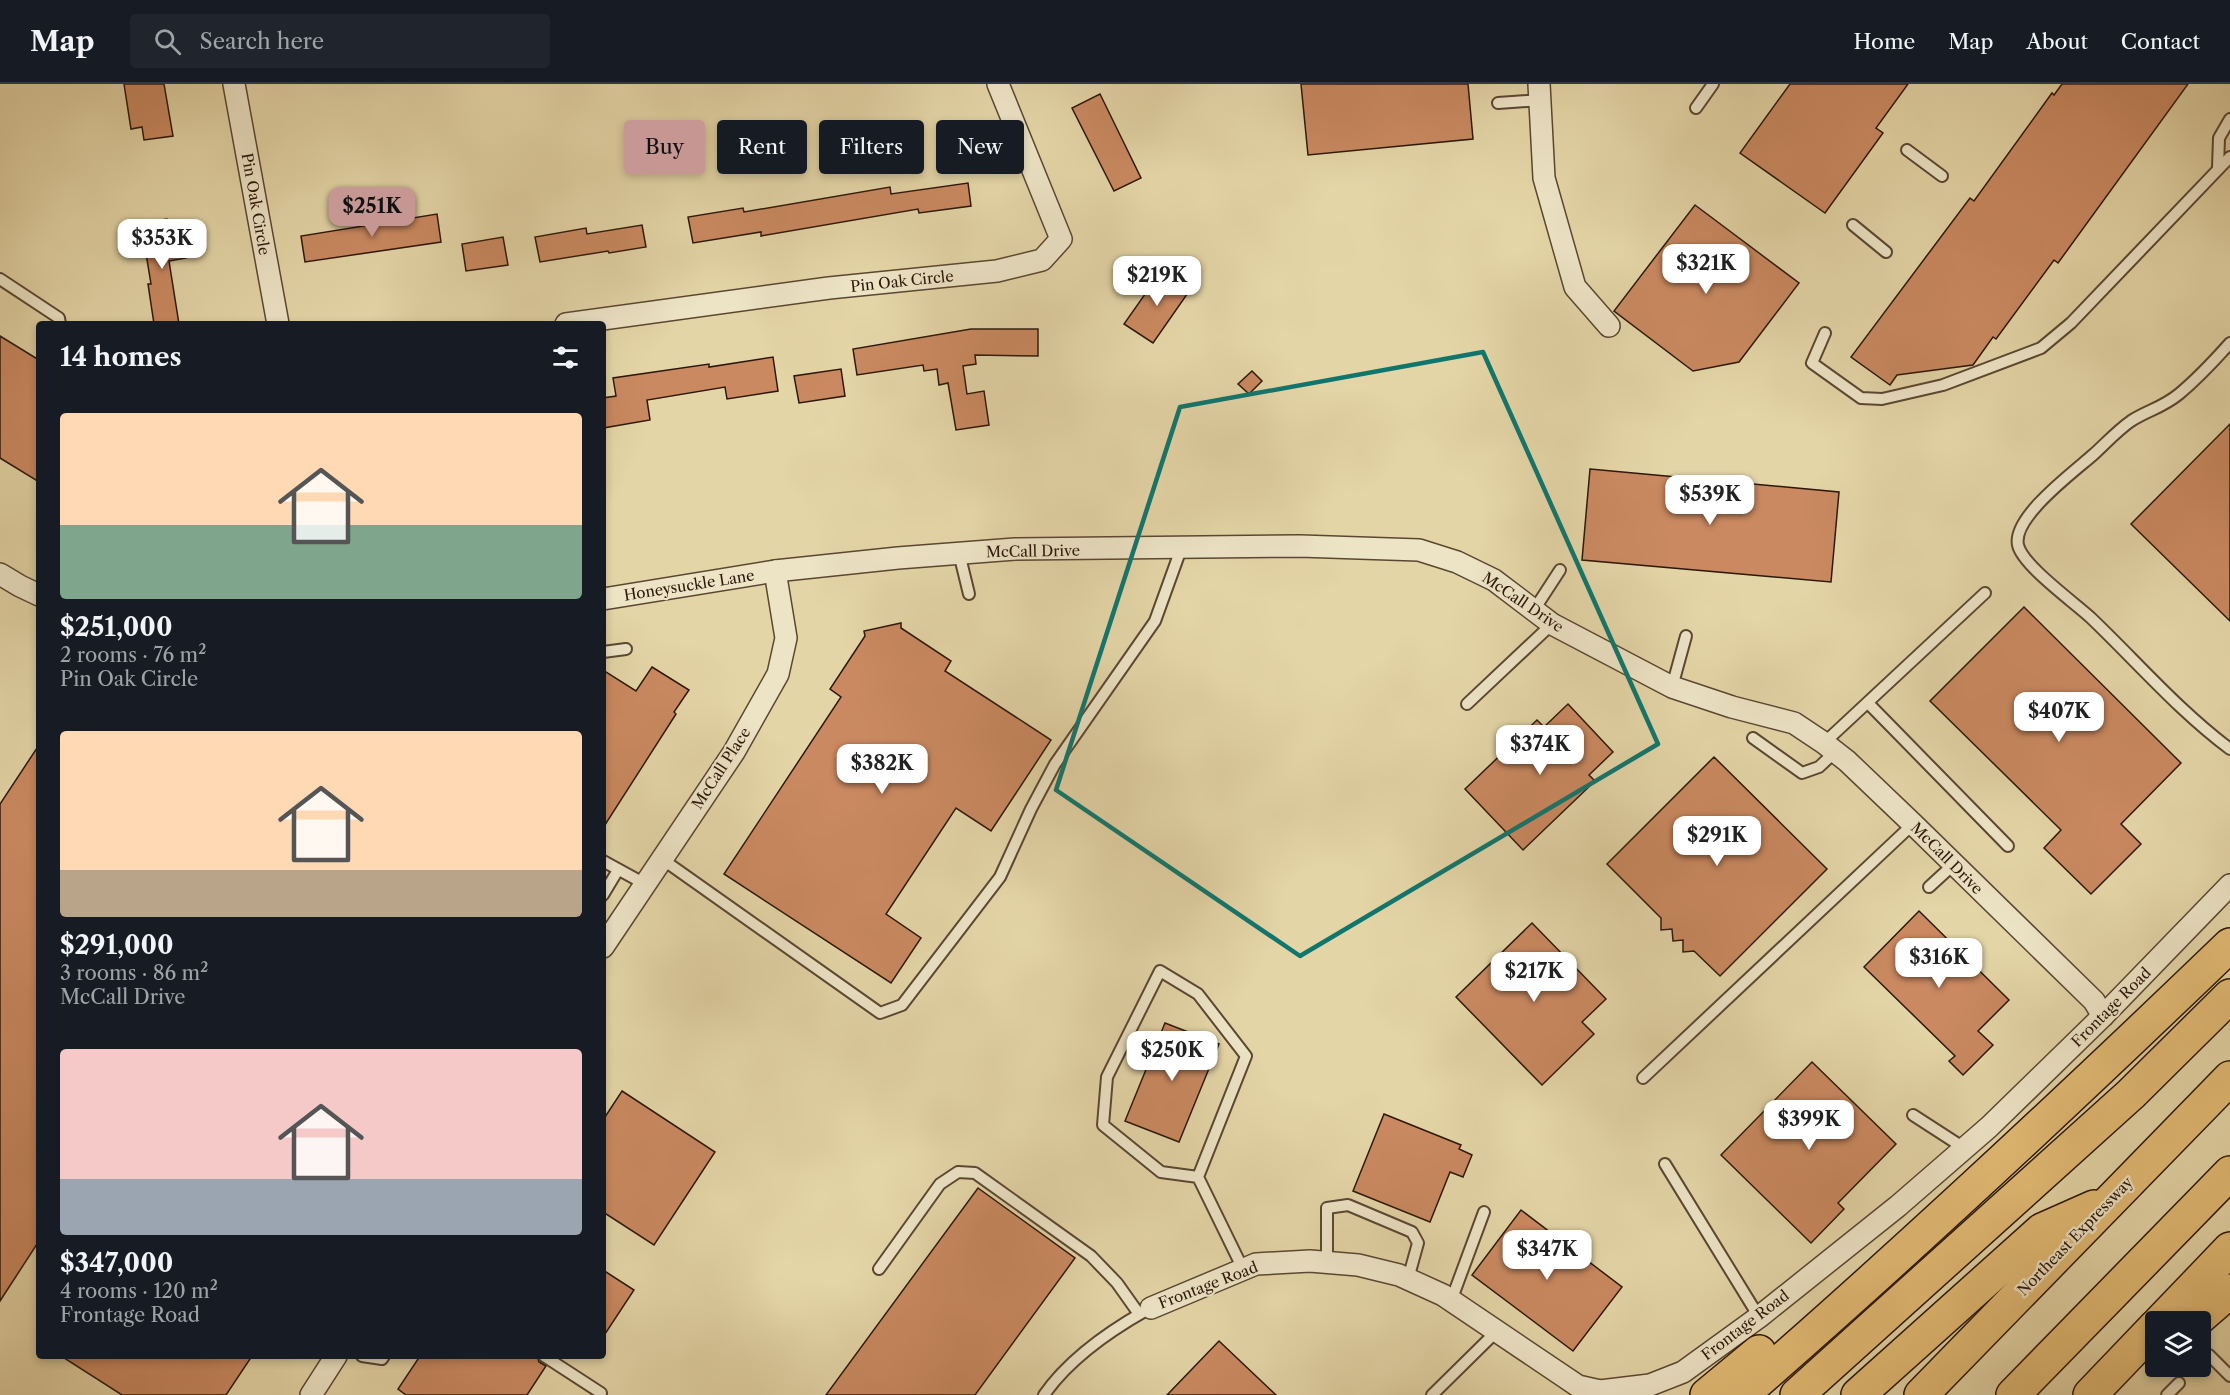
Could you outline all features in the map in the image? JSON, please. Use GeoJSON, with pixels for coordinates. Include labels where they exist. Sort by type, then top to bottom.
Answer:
{"type":"FeatureCollection","features":[{"type":"Feature","properties":{"kind":"highway"},"geometry":{"type":"LineString","coordinates":[[1742,1395],[1839,1311],[2074,1095],[2230,945]]}},
{"type":"Feature","properties":{"kind":"highway"},"geometry":{"type":"LineString","coordinates":[[1797,1395],[2131,1094],[2230,996]]}},
{"type":"Feature","properties":{"kind":"highway","name":"Northeast Expressway"},"geometry":{"type":"LineString","coordinates":[[1922,1395],[2230,1078]]}},
{"type":"Feature","properties":{"kind":"highway"},"geometry":{"type":"LineString","coordinates":[[1707,1395],[2074,1095]]}},
{"type":"Feature","properties":{"kind":"highway"},"geometry":{"type":"LineString","coordinates":[[2013,1395],[2230,1173]]}},
{"type":"Feature","properties":{"kind":"highway"},"geometry":{"type":"LineString","coordinates":[[1858,1395],[2042,1230],[2112,1198]]}},
{"type":"Feature","properties":{"kind":"highway"},"geometry":{"type":"LineString","coordinates":[[2171,1311],[2230,1249]]}},
{"type":"Feature","properties":{"kind":"highway"},"geometry":{"type":"LineString","coordinates":[[2207,1311],[2230,1291]]}},
{"type":"Feature","properties":{"kind":"highway"},"geometry":{"type":"LineString","coordinates":[[2090,1395],[2145,1338]]}},
{"type":"Feature","properties":{"kind":"highway"},"geometry":{"type":"LineString","coordinates":[[2108,1395],[2145,1363]]}},
{"type":"Feature","properties":{"kind":"street","name":"Pin Oak Circle"},"geometry":{"type":"LineString","coordinates":[[234,84],[277,321]]}},
{"type":"Feature","properties":{"kind":"street","name":"Pin Oak Circle"},"geometry":{"type":"LineString","coordinates":[[588,321],[829,288],[997,271],[1042,260],[1061,239],[998,84]]}},
{"type":"Feature","properties":{"kind":"street"},"geometry":{"type":"LineString","coordinates":[[1540,92],[1544,178],[1575,286],[1609,326]]}},
{"type":"Feature","properties":{"kind":"street","name":"McCall Drive"},"geometry":{"type":"LineString","coordinates":[[775,571],[1015,549],[1300,546],[1419,550],[1457,562],[1494,580],[1552,624],[1672,687],[1732,707],[1794,723],[1830,747],[1913,824],[2094,1001],[2103,1016]]}},
{"type":"Feature","properties":{"kind":"street","name":"McCall Place"},"geometry":{"type":"LineString","coordinates":[[606,942],[734,752],[778,674],[786,638],[775,571]]}},
{"type":"Feature","properties":{"kind":"street","name":"Honeysuckle Lane"},"geometry":{"type":"LineString","coordinates":[[606,599],[775,571]]}},
{"type":"Feature","properties":{"kind":"street"},"geometry":{"type":"LineString","coordinates":[[0,574],[36,594]]}},
{"type":"Feature","properties":{"kind":"street","name":"Frontage Road"},"geometry":{"type":"LineString","coordinates":[[1145,1311],[1256,1264],[1310,1261],[1358,1265],[1399,1275],[1451,1301],[1578,1386],[1600,1391],[1650,1385],[1683,1372],[1759,1317],[1898,1206],[1964,1148],[2103,1016],[2230,885]]}},
{"type":"Feature","properties":{"kind":"street"},"geometry":{"type":"LineString","coordinates":[[311,1395],[334,1359]]}},
{"type":"Feature","properties":{"kind":"lane"},"geometry":{"type":"LineString","coordinates":[[1696,108],[1713,84]]}},
{"type":"Feature","properties":{"kind":"lane"},"geometry":{"type":"LineString","coordinates":[[1498,103],[1540,92]]}},
{"type":"Feature","properties":{"kind":"lane"},"geometry":{"type":"LineString","coordinates":[[2218,168],[2219,138],[2230,119]]}},
{"type":"Feature","properties":{"kind":"lane"},"geometry":{"type":"LineString","coordinates":[[1907,150],[1942,176]]}},
{"type":"Feature","properties":{"kind":"lane"},"geometry":{"type":"LineString","coordinates":[[1825,333],[1812,363],[1861,398],[1882,399],[1943,385],[2041,348],[2071,323],[2230,157]]}},
{"type":"Feature","properties":{"kind":"lane"},"geometry":{"type":"LineString","coordinates":[[1853,225],[1886,252]]}},
{"type":"Feature","properties":{"kind":"lane"},"geometry":{"type":"LineString","coordinates":[[0,279],[59,318],[60,321]]}},
{"type":"Feature","properties":{"kind":"lane"},"geometry":{"type":"LineString","coordinates":[[2230,343],[2179,394],[2159,408],[2131,421],[2053,489],[2028,516],[2019,534],[2018,544],[2021,553],[2047,580],[2073,600],[2188,714],[2230,749]]}},
{"type":"Feature","properties":{"kind":"lane"},"geometry":{"type":"LineString","coordinates":[[662,859],[880,1013],[902,1005],[1000,877],[1031,809],[1055,764],[1155,621],[1180,549]]}},
{"type":"Feature","properties":{"kind":"lane"},"geometry":{"type":"LineString","coordinates":[[958,554],[969,594]]}},
{"type":"Feature","properties":{"kind":"lane"},"geometry":{"type":"LineString","coordinates":[[1534,610],[1560,570]]}},
{"type":"Feature","properties":{"kind":"lane"},"geometry":{"type":"LineString","coordinates":[[1753,738],[1802,773],[1820,767],[1830,747],[1868,703],[1985,593]]}},
{"type":"Feature","properties":{"kind":"lane"},"geometry":{"type":"LineString","coordinates":[[1467,704],[1552,624]]}},
{"type":"Feature","properties":{"kind":"lane"},"geometry":{"type":"LineString","coordinates":[[1672,687],[1686,636]]}},
{"type":"Feature","properties":{"kind":"lane"},"geometry":{"type":"LineString","coordinates":[[606,652],[626,649]]}},
{"type":"Feature","properties":{"kind":"lane"},"geometry":{"type":"LineString","coordinates":[[1868,703],[2008,846]]}},
{"type":"Feature","properties":{"kind":"lane"},"geometry":{"type":"LineString","coordinates":[[1643,1078],[1913,824]]}},
{"type":"Feature","properties":{"kind":"lane"},"geometry":{"type":"LineString","coordinates":[[606,863],[645,884]]}},
{"type":"Feature","properties":{"kind":"lane"},"geometry":{"type":"LineString","coordinates":[[1929,887],[1953,865]]}},
{"type":"Feature","properties":{"kind":"lane"},"geometry":{"type":"LineString","coordinates":[[606,890],[618,870]]}},
{"type":"Feature","properties":{"kind":"lane"},"geometry":{"type":"LineString","coordinates":[[1198,1177],[1161,1172],[1103,1125],[1107,1077],[1160,971],[1198,994],[1246,1056],[1198,1177],[1244,1269]]}},
{"type":"Feature","properties":{"kind":"lane"},"geometry":{"type":"LineString","coordinates":[[1912,1115],[1964,1148]]}},
{"type":"Feature","properties":{"kind":"lane"},"geometry":{"type":"LineString","coordinates":[[1665,1164],[1759,1317]]}},
{"type":"Feature","properties":{"kind":"lane"},"geometry":{"type":"LineString","coordinates":[[879,1269],[940,1184],[958,1172],[975,1173],[1091,1256],[1145,1311],[1118,1326],[1101,1339],[1068,1368],[1044,1395]]}},
{"type":"Feature","properties":{"kind":"lane"},"geometry":{"type":"LineString","coordinates":[[1327,1263],[1327,1208],[1348,1205],[1412,1232],[1418,1243],[1408,1279]]}},
{"type":"Feature","properties":{"kind":"lane"},"geometry":{"type":"LineString","coordinates":[[1451,1301],[1484,1212]]}},
{"type":"Feature","properties":{"kind":"lane"},"geometry":{"type":"LineString","coordinates":[[1432,1395],[1497,1331]]}},
{"type":"Feature","properties":{"kind":"lane"},"geometry":{"type":"LineString","coordinates":[[2211,1356],[2230,1376]]}},
{"type":"Feature","properties":{"kind":"lane"},"geometry":{"type":"LineString","coordinates":[[549,1359],[601,1393]]}},
{"type":"Feature","properties":{"kind":"lane"},"geometry":{"type":"LineString","coordinates":[[2167,1395],[2179,1383]]}},
{"type":"Feature","properties":{"kind":"highlighted area"},"geometry":{"type":"Polygon","coordinates":[[[1483,352],[1658,744],[1300,956],[1056,790],[1180,407],[1483,352]]]}},
{"type":"Feature","properties":{"kind":"building"},"geometry":{"type":"Polygon","coordinates":[[[124,84],[164,84],[173,136],[144,140],[142,127],[131,129],[124,84]]]}},
{"type":"Feature","properties":{"kind":"building"},"geometry":{"type":"Polygon","coordinates":[[[1301,84],[1468,84],[1473,139],[1308,155],[1301,84]]]}},
{"type":"Feature","properties":{"kind":"building"},"geometry":{"type":"Polygon","coordinates":[[[1790,84],[1908,84],[1876,128],[1883,133],[1825,213],[1740,153],[1790,84]]]}},
{"type":"Feature","properties":{"kind":"building"},"geometry":{"type":"Polygon","coordinates":[[[2062,84],[2188,84],[2058,263],[2054,260],[1996,339],[1993,337],[1973,365],[1897,375],[1890,385],[1851,357],[1970,198],[1974,201],[2052,93],[2054,95],[2062,84]]]}},
{"type":"Feature","properties":{"kind":"building"},"geometry":{"type":"Polygon","coordinates":[[[1100,94],[1141,178],[1114,191],[1072,108],[1100,94]]]}},
{"type":"Feature","properties":{"kind":"building"},"geometry":{"type":"Polygon","coordinates":[[[968,183],[971,206],[919,213],[918,209],[761,236],[761,232],[693,243],[688,217],[743,208],[744,212],[890,187],[891,194],[968,183]]]}},
{"type":"Feature","properties":{"kind":"building"},"geometry":{"type":"Polygon","coordinates":[[[1695,205],[1799,283],[1739,362],[1693,371],[1614,311],[1695,205]]]}},
{"type":"Feature","properties":{"kind":"building"},"geometry":{"type":"Polygon","coordinates":[[[437,214],[441,242],[305,262],[301,236],[437,214]]]}},
{"type":"Feature","properties":{"kind":"building"},"geometry":{"type":"Polygon","coordinates":[[[167,219],[171,244],[183,242],[186,258],[169,261],[179,321],[154,321],[148,284],[151,284],[141,223],[167,219]]]}},
{"type":"Feature","properties":{"kind":"building"},"geometry":{"type":"Polygon","coordinates":[[[642,225],[646,247],[540,262],[535,237],[586,228],[587,234],[642,225]]]}},
{"type":"Feature","properties":{"kind":"building"},"geometry":{"type":"Polygon","coordinates":[[[503,237],[508,265],[466,271],[462,244],[503,237]]]}},
{"type":"Feature","properties":{"kind":"building"},"geometry":{"type":"Polygon","coordinates":[[[1162,270],[1190,290],[1153,343],[1124,324],[1162,270]]]}},
{"type":"Feature","properties":{"kind":"building"},"geometry":{"type":"Polygon","coordinates":[[[971,329],[1038,329],[1038,356],[975,355],[976,364],[963,366],[967,394],[984,391],[989,425],[956,430],[948,383],[939,385],[937,369],[924,371],[923,365],[857,375],[853,349],[971,329]]]}},
{"type":"Feature","properties":{"kind":"building"},"geometry":{"type":"Polygon","coordinates":[[[0,336],[36,358],[36,480],[0,458],[0,336]]]}},
{"type":"Feature","properties":{"kind":"building"},"geometry":{"type":"Polygon","coordinates":[[[773,357],[778,391],[727,399],[725,387],[647,400],[650,420],[606,427],[606,398],[616,396],[613,378],[709,364],[709,367],[773,357]]]}},
{"type":"Feature","properties":{"kind":"building"},"geometry":{"type":"Polygon","coordinates":[[[841,369],[845,396],[799,403],[794,376],[841,369]]]}},
{"type":"Feature","properties":{"kind":"building"},"geometry":{"type":"Polygon","coordinates":[[[1252,371],[1262,381],[1249,394],[1238,384],[1252,371]]]}},
{"type":"Feature","properties":{"kind":"building"},"geometry":{"type":"Polygon","coordinates":[[[2230,424],[2230,621],[2131,524],[2230,424]]]}},
{"type":"Feature","properties":{"kind":"building"},"geometry":{"type":"Polygon","coordinates":[[[1590,469],[1839,492],[1831,582],[1582,560],[1590,469]]]}},
{"type":"Feature","properties":{"kind":"building"},"geometry":{"type":"Polygon","coordinates":[[[2024,607],[2181,763],[2121,824],[2141,844],[2091,894],[2044,848],[2061,830],[1930,701],[2024,607]]]}},
{"type":"Feature","properties":{"kind":"building"},"geometry":{"type":"Polygon","coordinates":[[[901,623],[901,628],[951,661],[945,671],[1051,740],[991,831],[956,808],[886,914],[921,938],[891,983],[724,874],[841,697],[830,689],[865,636],[864,631],[901,623]]]}},
{"type":"Feature","properties":{"kind":"building"},"geometry":{"type":"Polygon","coordinates":[[[652,667],[689,690],[606,823],[606,672],[636,691],[652,667]]]}},
{"type":"Feature","properties":{"kind":"building"},"geometry":{"type":"Polygon","coordinates":[[[1568,704],[1613,752],[1589,775],[1595,781],[1523,850],[1465,789],[1537,720],[1544,727],[1568,704]]]}},
{"type":"Feature","properties":{"kind":"building"},"geometry":{"type":"Polygon","coordinates":[[[36,750],[36,1246],[0,1301],[0,804],[36,750]]]}},
{"type":"Feature","properties":{"kind":"building"},"geometry":{"type":"Polygon","coordinates":[[[1714,757],[1827,869],[1720,976],[1694,951],[1683,952],[1683,940],[1673,941],[1672,929],[1661,930],[1661,918],[1607,864],[1714,757]]]}},
{"type":"Feature","properties":{"kind":"building"},"geometry":{"type":"Polygon","coordinates":[[[1919,911],[2009,1000],[1978,1031],[1993,1045],[1963,1075],[1949,1061],[1955,1056],[1864,967],[1919,911]]]}},
{"type":"Feature","properties":{"kind":"building"},"geometry":{"type":"Polygon","coordinates":[[[1532,923],[1606,999],[1582,1022],[1594,1034],[1542,1085],[1456,997],[1532,923]]]}},
{"type":"Feature","properties":{"kind":"building"},"geometry":{"type":"Polygon","coordinates":[[[1165,1023],[1219,1044],[1179,1142],[1125,1121],[1165,1023]]]}},
{"type":"Feature","properties":{"kind":"building"},"geometry":{"type":"Polygon","coordinates":[[[1812,1062],[1896,1144],[1838,1203],[1844,1209],[1811,1243],[1721,1155],[1812,1062]]]}},
{"type":"Feature","properties":{"kind":"building"},"geometry":{"type":"Polygon","coordinates":[[[622,1091],[715,1152],[654,1245],[606,1214],[606,1115],[622,1091]]]}},
{"type":"Feature","properties":{"kind":"building"},"geometry":{"type":"Polygon","coordinates":[[[1384,1114],[1461,1145],[1459,1149],[1472,1155],[1463,1177],[1450,1172],[1430,1222],[1353,1191],[1384,1114]]]}},
{"type":"Feature","properties":{"kind":"building"},"geometry":{"type":"Polygon","coordinates":[[[978,1188],[1075,1258],[975,1395],[826,1395],[978,1188]]]}},
{"type":"Feature","properties":{"kind":"building"},"geometry":{"type":"Polygon","coordinates":[[[1521,1210],[1622,1287],[1573,1351],[1472,1275],[1521,1210]]]}},
{"type":"Feature","properties":{"kind":"building"},"geometry":{"type":"Polygon","coordinates":[[[606,1272],[634,1290],[606,1332],[606,1272]]]}},
{"type":"Feature","properties":{"kind":"building"},"geometry":{"type":"Polygon","coordinates":[[[1219,1341],[1276,1395],[1167,1395],[1219,1341]]]}},
{"type":"Feature","properties":{"kind":"building"},"geometry":{"type":"Polygon","coordinates":[[[66,1359],[250,1359],[226,1395],[122,1395],[66,1359]]]}},
{"type":"Feature","properties":{"kind":"building"},"geometry":{"type":"Polygon","coordinates":[[[418,1359],[538,1359],[546,1366],[527,1395],[406,1395],[398,1389],[418,1359]]]}}]}
